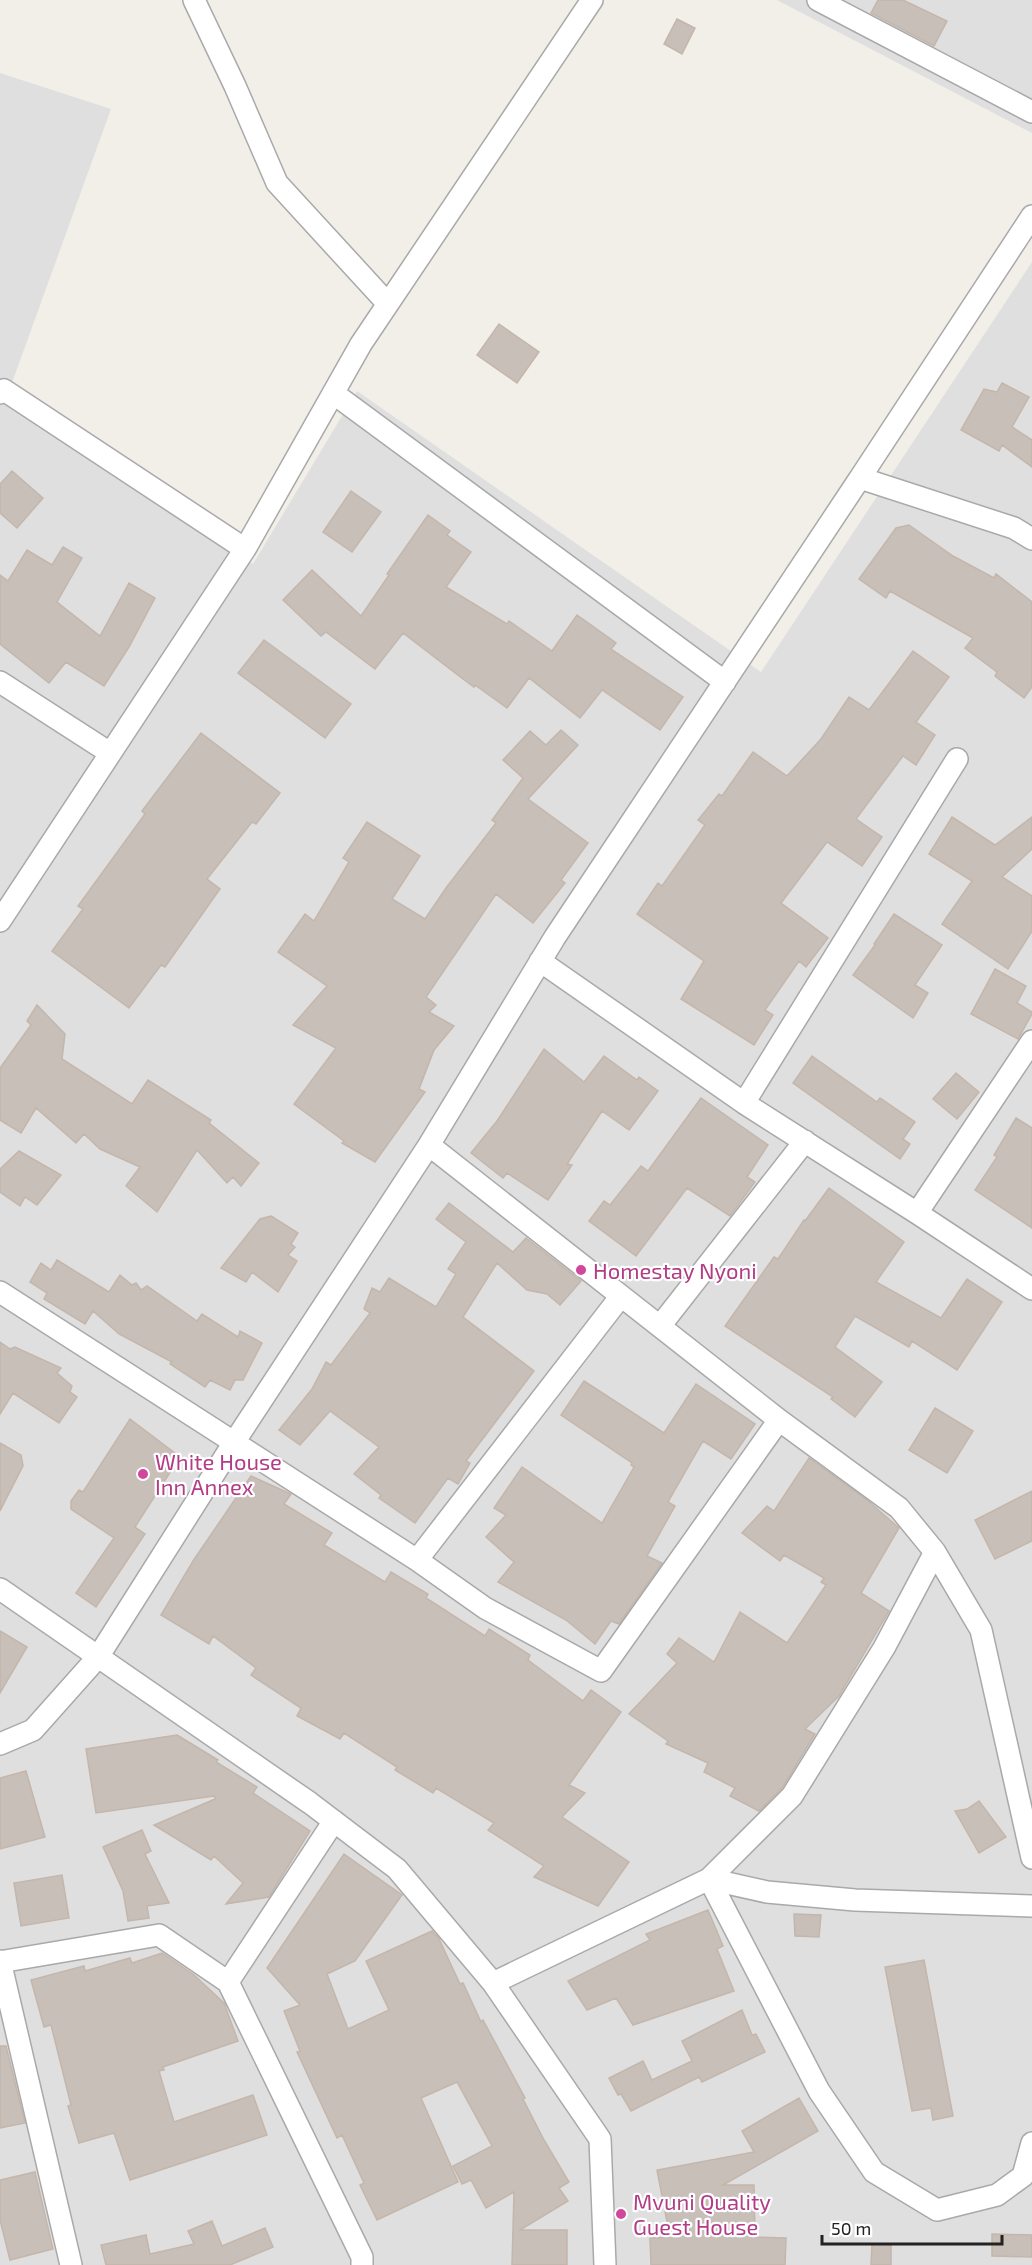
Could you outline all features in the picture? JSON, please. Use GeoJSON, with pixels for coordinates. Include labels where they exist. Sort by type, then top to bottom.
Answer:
{"type":"FeatureCollection","features":[{"type":"Feature","properties":{"kind":"street"},"geometry":{"type":"LineString","coordinates":[[195,0],[277,183],[388,304]]}},
{"type":"Feature","properties":{"kind":"street"},"geometry":{"type":"LineString","coordinates":[[0,921],[245,549],[361,344],[592,0]]}},
{"type":"Feature","properties":{"kind":"street"},"geometry":{"type":"LineString","coordinates":[[819,0],[1032,112]]}},
{"type":"Feature","properties":{"kind":"street"},"geometry":{"type":"LineString","coordinates":[[0,1744],[33,1730],[98,1657],[233,1444],[429,1145],[540,961],[1032,216]]}},
{"type":"Feature","properties":{"kind":"street"},"geometry":{"type":"LineString","coordinates":[[0,393],[4,390],[245,549]]}},
{"type":"Feature","properties":{"kind":"street"},"geometry":{"type":"LineString","coordinates":[[333,393],[725,682]]}},
{"type":"Feature","properties":{"kind":"street"},"geometry":{"type":"LineString","coordinates":[[860,478],[1014,528],[1032,539]]}},
{"type":"Feature","properties":{"kind":"street"},"geometry":{"type":"LineString","coordinates":[[0,681],[110,753]]}},
{"type":"Feature","properties":{"kind":"street"},"geometry":{"type":"LineString","coordinates":[[744,1103],[957,759]]}},
{"type":"Feature","properties":{"kind":"street"},"geometry":{"type":"LineString","coordinates":[[0,889],[21,886]]}},
{"type":"Feature","properties":{"kind":"street"},"geometry":{"type":"LineString","coordinates":[[540,961],[744,1103],[1032,1289]]}},
{"type":"Feature","properties":{"kind":"street"},"geometry":{"type":"LineString","coordinates":[[917,1213],[1032,1041]]}},
{"type":"Feature","properties":{"kind":"street"},"geometry":{"type":"LineString","coordinates":[[660,1326],[805,1141]]}},
{"type":"Feature","properties":{"kind":"street"},"geometry":{"type":"LineString","coordinates":[[429,1145],[779,1420],[899,1508],[935,1552],[981,1630],[1032,1858]]}},
{"type":"Feature","properties":{"kind":"street"},"geometry":{"type":"LineString","coordinates":[[0,1292],[233,1444],[417,1560],[485,1608],[601,1671],[779,1420]]}},
{"type":"Feature","properties":{"kind":"street"},"geometry":{"type":"LineString","coordinates":[[417,1560],[621,1296]]}},
{"type":"Feature","properties":{"kind":"street"},"geometry":{"type":"LineString","coordinates":[[493,1983],[709,1879],[792,1796],[884,1648],[935,1552]]}},
{"type":"Feature","properties":{"kind":"street"},"geometry":{"type":"LineString","coordinates":[[0,1589],[334,1821],[397,1869],[493,1983],[600,2139],[605,2265]]}},
{"type":"Feature","properties":{"kind":"street"},"geometry":{"type":"LineString","coordinates":[[228,1982],[334,1821]]}},
{"type":"Feature","properties":{"kind":"street"},"geometry":{"type":"LineString","coordinates":[[709,1879],[767,1892],[844,1899],[1032,1906]]}},
{"type":"Feature","properties":{"kind":"street"},"geometry":{"type":"LineString","coordinates":[[709,1879],[819,2091],[874,2172],[937,2210],[997,2195],[1023,2176],[1032,2143]]}},
{"type":"Feature","properties":{"kind":"street"},"geometry":{"type":"LineString","coordinates":[[71,2265],[0,1962],[159,1935],[228,1982],[362,2257],[362,2265]]}},
{"type":"Feature","properties":{"kind":"shaded area"},"geometry":{"type":"Polygon","coordinates":[[[777,0],[1032,0],[1032,133],[777,0]]]}},
{"type":"Feature","properties":{"kind":"shaded area"},"geometry":{"type":"Polygon","coordinates":[[[0,73],[111,109],[5,402],[253,564],[357,391],[761,672],[1032,262],[1032,2265],[0,2265],[0,73]]]}},
{"type":"Feature","properties":{"kind":"building"},"geometry":{"type":"Polygon","coordinates":[[[878,0],[903,0],[947,21],[934,46],[871,13],[878,0]]]}},
{"type":"Feature","properties":{"kind":"building"},"geometry":{"type":"Polygon","coordinates":[[[677,19],[695,28],[682,54],[664,44],[677,19]]]}},
{"type":"Feature","properties":{"kind":"building"},"geometry":{"type":"Polygon","coordinates":[[[499,324],[539,352],[517,383],[477,355],[499,324]]]}},
{"type":"Feature","properties":{"kind":"building"},"geometry":{"type":"Polygon","coordinates":[[[1002,383],[1029,397],[1012,427],[1032,440],[1032,467],[1002,445],[999,451],[961,430],[984,389],[997,392],[1002,383]]]}},
{"type":"Feature","properties":{"kind":"building"},"geometry":{"type":"Polygon","coordinates":[[[12,471],[43,498],[17,528],[0,513],[0,484],[12,471]]]}},
{"type":"Feature","properties":{"kind":"building"},"geometry":{"type":"Polygon","coordinates":[[[351,491],[381,512],[352,552],[323,532],[351,491]]]}},
{"type":"Feature","properties":{"kind":"building"},"geometry":{"type":"Polygon","coordinates":[[[428,515],[450,531],[447,535],[471,552],[446,587],[507,624],[509,621],[552,651],[577,615],[616,643],[611,649],[683,697],[660,730],[602,690],[580,718],[529,678],[507,708],[475,685],[474,687],[403,633],[375,669],[326,632],[321,636],[283,600],[312,570],[361,616],[428,515]]]}},
{"type":"Feature","properties":{"kind":"building"},"geometry":{"type":"Polygon","coordinates":[[[909,525],[953,556],[994,578],[996,574],[1032,602],[1032,687],[1024,698],[995,676],[997,672],[965,648],[973,638],[890,591],[886,598],[859,579],[896,528],[909,525]]]}},
{"type":"Feature","properties":{"kind":"building"},"geometry":{"type":"Polygon","coordinates":[[[63,547],[82,558],[57,602],[100,636],[129,583],[155,598],[129,647],[104,686],[66,662],[49,683],[0,644],[0,575],[8,581],[27,550],[52,565],[63,547]]]}},
{"type":"Feature","properties":{"kind":"building"},"geometry":{"type":"Polygon","coordinates":[[[264,640],[351,704],[325,738],[238,673],[264,640]]]}},
{"type":"Feature","properties":{"kind":"building"},"geometry":{"type":"Polygon","coordinates":[[[913,651],[949,677],[916,722],[935,735],[916,765],[903,756],[856,819],[882,837],[862,866],[827,842],[781,903],[828,938],[806,967],[799,961],[765,1010],[773,1015],[754,1045],[681,999],[704,961],[637,914],[658,883],[662,886],[705,825],[698,820],[719,794],[722,796],[753,752],[787,776],[821,739],[849,697],[869,710],[913,651]]]}},
{"type":"Feature","properties":{"kind":"building"},"geometry":{"type":"Polygon","coordinates":[[[561,730],[578,745],[528,799],[588,843],[561,880],[565,883],[533,923],[496,894],[426,997],[436,1005],[429,1012],[454,1026],[434,1050],[419,1089],[425,1092],[375,1162],[342,1143],[344,1141],[294,1104],[336,1048],[293,1025],[327,986],[278,952],[305,914],[314,921],[349,862],[343,858],[367,822],[420,856],[392,899],[425,919],[496,823],[492,820],[523,778],[503,760],[530,731],[546,745],[561,730]]]}},
{"type":"Feature","properties":{"kind":"building"},"geometry":{"type":"Polygon","coordinates":[[[201,733],[280,793],[256,824],[252,822],[207,879],[220,889],[165,967],[161,965],[129,1008],[52,951],[83,909],[78,906],[145,814],[142,811],[201,733]]]}},
{"type":"Feature","properties":{"kind":"building"},"geometry":{"type":"Polygon","coordinates":[[[952,817],[995,845],[1032,817],[1032,849],[1002,877],[1032,896],[1032,931],[1008,969],[942,924],[972,881],[929,854],[952,817]]]}},
{"type":"Feature","properties":{"kind":"building"},"geometry":{"type":"Polygon","coordinates":[[[894,914],[942,945],[915,985],[928,993],[913,1018],[853,975],[894,914]]]}},
{"type":"Feature","properties":{"kind":"building"},"geometry":{"type":"Polygon","coordinates":[[[995,969],[1026,986],[1017,1003],[1032,1014],[1018,1039],[971,1014],[995,969]]]}},
{"type":"Feature","properties":{"kind":"building"},"geometry":{"type":"Polygon","coordinates":[[[37,1005],[65,1034],[62,1059],[132,1104],[148,1080],[211,1120],[209,1123],[259,1163],[241,1186],[233,1177],[227,1183],[197,1150],[157,1212],[126,1186],[140,1167],[100,1149],[84,1134],[76,1143],[36,1108],[21,1133],[0,1120],[0,1068],[31,1025],[27,1021],[37,1005]]]}},
{"type":"Feature","properties":{"kind":"building"},"geometry":{"type":"Polygon","coordinates":[[[544,1049],[584,1082],[604,1056],[637,1080],[639,1077],[658,1091],[629,1130],[602,1111],[567,1164],[572,1165],[548,1200],[507,1173],[503,1178],[471,1153],[497,1121],[544,1049]]]}},
{"type":"Feature","properties":{"kind":"building"},"geometry":{"type":"Polygon","coordinates":[[[812,1056],[877,1102],[880,1098],[915,1122],[903,1139],[910,1144],[900,1159],[793,1083],[812,1056]]]}},
{"type":"Feature","properties":{"kind":"building"},"geometry":{"type":"Polygon","coordinates":[[[956,1073],[979,1092],[957,1119],[933,1099],[956,1073]]]}},
{"type":"Feature","properties":{"kind":"building"},"geometry":{"type":"Polygon","coordinates":[[[701,1098],[768,1145],[747,1177],[755,1182],[730,1216],[687,1188],[636,1256],[589,1221],[604,1201],[610,1205],[641,1166],[648,1171],[701,1098]]]}},
{"type":"Feature","properties":{"kind":"building"},"geometry":{"type":"Polygon","coordinates":[[[1016,1118],[1032,1128],[1032,1228],[975,1190],[997,1157],[994,1155],[1016,1118]]]}},
{"type":"Feature","properties":{"kind":"building"},"geometry":{"type":"Polygon","coordinates":[[[19,1151],[61,1175],[37,1205],[25,1197],[20,1206],[0,1192],[0,1169],[19,1151]]]}},
{"type":"Feature","properties":{"kind":"building"},"geometry":{"type":"Polygon","coordinates":[[[829,1188],[904,1242],[876,1282],[941,1318],[967,1279],[1002,1302],[957,1370],[912,1341],[909,1347],[855,1316],[835,1347],[882,1382],[855,1417],[831,1399],[833,1397],[725,1326],[774,1257],[778,1259],[829,1188]]]}},
{"type":"Feature","properties":{"kind":"building"},"geometry":{"type":"Polygon","coordinates":[[[449,1203],[513,1252],[526,1238],[581,1281],[560,1305],[547,1294],[527,1290],[497,1263],[463,1317],[534,1371],[466,1461],[470,1463],[458,1484],[448,1478],[415,1523],[379,1498],[381,1495],[354,1474],[379,1447],[330,1411],[300,1445],[279,1430],[312,1389],[326,1362],[331,1365],[370,1313],[364,1309],[372,1288],[380,1292],[389,1278],[436,1307],[456,1274],[448,1269],[466,1242],[436,1219],[449,1203]]]}},
{"type":"Feature","properties":{"kind":"building"},"geometry":{"type":"Polygon","coordinates":[[[271,1216],[298,1233],[291,1244],[295,1247],[288,1255],[297,1261],[278,1292],[252,1272],[246,1282],[221,1268],[260,1219],[271,1216]]]}},
{"type":"Feature","properties":{"kind":"building"},"geometry":{"type":"Polygon","coordinates":[[[57,1260],[109,1292],[120,1275],[132,1285],[136,1283],[141,1290],[147,1286],[197,1321],[202,1314],[238,1337],[240,1331],[262,1343],[243,1380],[235,1380],[230,1390],[210,1380],[205,1387],[170,1364],[172,1362],[119,1334],[93,1311],[85,1324],[44,1299],[47,1293],[30,1282],[41,1263],[51,1270],[57,1260]]]}},
{"type":"Feature","properties":{"kind":"building"},"geometry":{"type":"Polygon","coordinates":[[[0,1342],[10,1349],[15,1347],[61,1368],[57,1373],[72,1386],[70,1392],[77,1397],[59,1423],[13,1393],[0,1414],[0,1342]]]}},
{"type":"Feature","properties":{"kind":"building"},"geometry":{"type":"Polygon","coordinates":[[[584,1381],[664,1433],[696,1384],[755,1424],[731,1459],[703,1441],[668,1502],[675,1506],[647,1556],[662,1563],[619,1624],[611,1621],[595,1644],[566,1620],[498,1582],[514,1562],[486,1537],[506,1515],[494,1508],[522,1467],[602,1523],[634,1467],[632,1463],[561,1415],[584,1381]]]}},
{"type":"Feature","properties":{"kind":"building"},"geometry":{"type":"Polygon","coordinates":[[[935,1408],[973,1431],[947,1473],[909,1450],[935,1408]]]}},
{"type":"Feature","properties":{"kind":"building"},"geometry":{"type":"Polygon","coordinates":[[[130,1419],[180,1457],[135,1527],[145,1534],[96,1607],[76,1593],[114,1538],[71,1509],[71,1501],[79,1490],[83,1492],[130,1419]]]}},
{"type":"Feature","properties":{"kind":"building"},"geometry":{"type":"Polygon","coordinates":[[[0,1443],[21,1455],[23,1466],[0,1511],[0,1443]]]}},
{"type":"Feature","properties":{"kind":"building"},"geometry":{"type":"Polygon","coordinates":[[[809,1458],[867,1500],[899,1528],[861,1593],[889,1611],[839,1696],[805,1729],[815,1734],[782,1788],[759,1811],[730,1796],[735,1788],[704,1772],[708,1763],[666,1744],[668,1741],[629,1714],[677,1663],[667,1654],[679,1638],[714,1662],[740,1612],[787,1643],[826,1585],[821,1582],[824,1578],[784,1555],[780,1561],[742,1533],[767,1506],[774,1511],[809,1458]]]}},
{"type":"Feature","properties":{"kind":"building"},"geometry":{"type":"Polygon","coordinates":[[[251,1476],[291,1494],[284,1504],[332,1533],[324,1545],[385,1582],[391,1572],[428,1594],[426,1598],[485,1636],[489,1629],[530,1655],[528,1660],[583,1701],[591,1690],[621,1712],[569,1785],[585,1793],[562,1817],[629,1862],[598,1906],[534,1877],[544,1866],[488,1830],[494,1823],[436,1788],[433,1793],[395,1770],[397,1767],[344,1733],[340,1739],[297,1716],[301,1708],[251,1675],[256,1668],[213,1636],[209,1644],[161,1615],[193,1561],[251,1476]]]}},
{"type":"Feature","properties":{"kind":"building"},"geometry":{"type":"Polygon","coordinates":[[[1032,1491],[1032,1541],[995,1559],[975,1520],[1032,1491]]]}},
{"type":"Feature","properties":{"kind":"building"},"geometry":{"type":"Polygon","coordinates":[[[0,1631],[27,1647],[0,1693],[0,1631]]]}},
{"type":"Feature","properties":{"kind":"building"},"geometry":{"type":"Polygon","coordinates":[[[177,1735],[257,1787],[253,1793],[310,1831],[269,1897],[226,1904],[243,1883],[214,1856],[211,1860],[154,1825],[215,1799],[214,1796],[96,1813],[86,1749],[177,1735]]]}},
{"type":"Feature","properties":{"kind":"building"},"geometry":{"type":"Polygon","coordinates":[[[26,1771],[45,1837],[0,1849],[0,1778],[26,1771]]]}},
{"type":"Feature","properties":{"kind":"building"},"geometry":{"type":"Polygon","coordinates":[[[979,1801],[1006,1837],[979,1853],[955,1811],[967,1809],[979,1801]]]}},
{"type":"Feature","properties":{"kind":"building"},"geometry":{"type":"Polygon","coordinates":[[[142,1830],[151,1851],[145,1854],[169,1903],[147,1906],[149,1918],[128,1921],[123,1891],[103,1847],[142,1830]]]}},
{"type":"Feature","properties":{"kind":"building"},"geometry":{"type":"Polygon","coordinates":[[[344,1854],[402,1895],[355,1961],[327,1974],[348,2029],[389,2010],[366,1961],[432,1931],[439,1939],[460,1984],[463,1983],[481,2022],[483,2020],[525,2098],[523,2099],[544,2140],[569,2182],[559,2188],[568,2201],[520,2230],[567,2230],[567,2265],[512,2265],[514,2192],[486,2208],[471,2180],[462,2184],[453,2166],[492,2146],[457,2082],[421,2098],[458,2182],[377,2220],[360,2185],[364,2183],[342,2135],[337,2138],[297,2052],[300,2051],[284,2011],[300,2005],[267,1968],[344,1854]]]}},
{"type":"Feature","properties":{"kind":"building"},"geometry":{"type":"Polygon","coordinates":[[[62,1875],[69,1918],[21,1926],[14,1883],[62,1875]]]}},
{"type":"Feature","properties":{"kind":"building"},"geometry":{"type":"Polygon","coordinates":[[[708,1910],[723,1946],[717,1949],[734,1991],[633,2025],[616,1998],[587,2010],[568,1981],[650,1940],[646,1934],[708,1910]]]}},
{"type":"Feature","properties":{"kind":"building"},"geometry":{"type":"Polygon","coordinates":[[[794,1914],[821,1915],[819,1937],[795,1936],[794,1914]]]}},
{"type":"Feature","properties":{"kind":"building"},"geometry":{"type":"Polygon","coordinates":[[[162,1953],[194,1975],[224,2003],[238,2041],[163,2067],[164,2070],[159,2071],[174,2122],[253,2095],[267,2135],[130,2180],[114,2133],[79,2143],[68,2106],[71,2105],[51,2025],[44,2027],[31,1980],[84,1966],[85,1971],[130,1958],[132,1963],[162,1953]]]}},
{"type":"Feature","properties":{"kind":"building"},"geometry":{"type":"Polygon","coordinates":[[[924,1960],[953,2116],[933,2120],[931,2108],[912,2111],[885,1967],[924,1960]]]}},
{"type":"Feature","properties":{"kind":"building"},"geometry":{"type":"Polygon","coordinates":[[[742,2010],[752,2035],[756,2034],[765,2052],[702,2082],[699,2077],[631,2111],[621,2094],[618,2095],[609,2078],[643,2061],[652,2080],[692,2061],[682,2041],[742,2010]]]}},
{"type":"Feature","properties":{"kind":"building"},"geometry":{"type":"Polygon","coordinates":[[[0,2046],[6,2046],[25,2123],[0,2128],[0,2046]]]}},
{"type":"Feature","properties":{"kind":"building"},"geometry":{"type":"Polygon","coordinates":[[[799,2098],[818,2131],[723,2185],[754,2185],[755,2237],[786,2238],[785,2265],[651,2265],[650,2238],[670,2237],[657,2170],[754,2152],[742,2131],[799,2098]]]}},
{"type":"Feature","properties":{"kind":"building"},"geometry":{"type":"Polygon","coordinates":[[[35,2172],[53,2249],[10,2260],[0,2220],[0,2180],[35,2172]]]}},
{"type":"Feature","properties":{"kind":"building"},"geometry":{"type":"Polygon","coordinates":[[[212,2221],[222,2246],[265,2228],[273,2247],[230,2265],[106,2265],[101,2245],[146,2235],[150,2254],[194,2244],[188,2231],[212,2221]]]}},
{"type":"Feature","properties":{"kind":"building"},"geometry":{"type":"Polygon","coordinates":[[[992,2234],[1032,2235],[1032,2257],[992,2256],[992,2234]]]}},
{"type":"Feature","properties":{"kind":"building"},"geometry":{"type":"Polygon","coordinates":[[[872,2244],[891,2245],[891,2265],[871,2265],[872,2244]]]}},
{"type":"Feature","properties":{"kind":"place","name":"Homestay Nyoni"},"geometry":{"type":"Point","coordinates":[581,1270]}},
{"type":"Feature","properties":{"kind":"place","name":"White House Inn Annex"},"geometry":{"type":"Point","coordinates":[143,1474]}},
{"type":"Feature","properties":{"kind":"place","name":"Mvuni Quality Guest House"},"geometry":{"type":"Point","coordinates":[621,2214]}}]}
